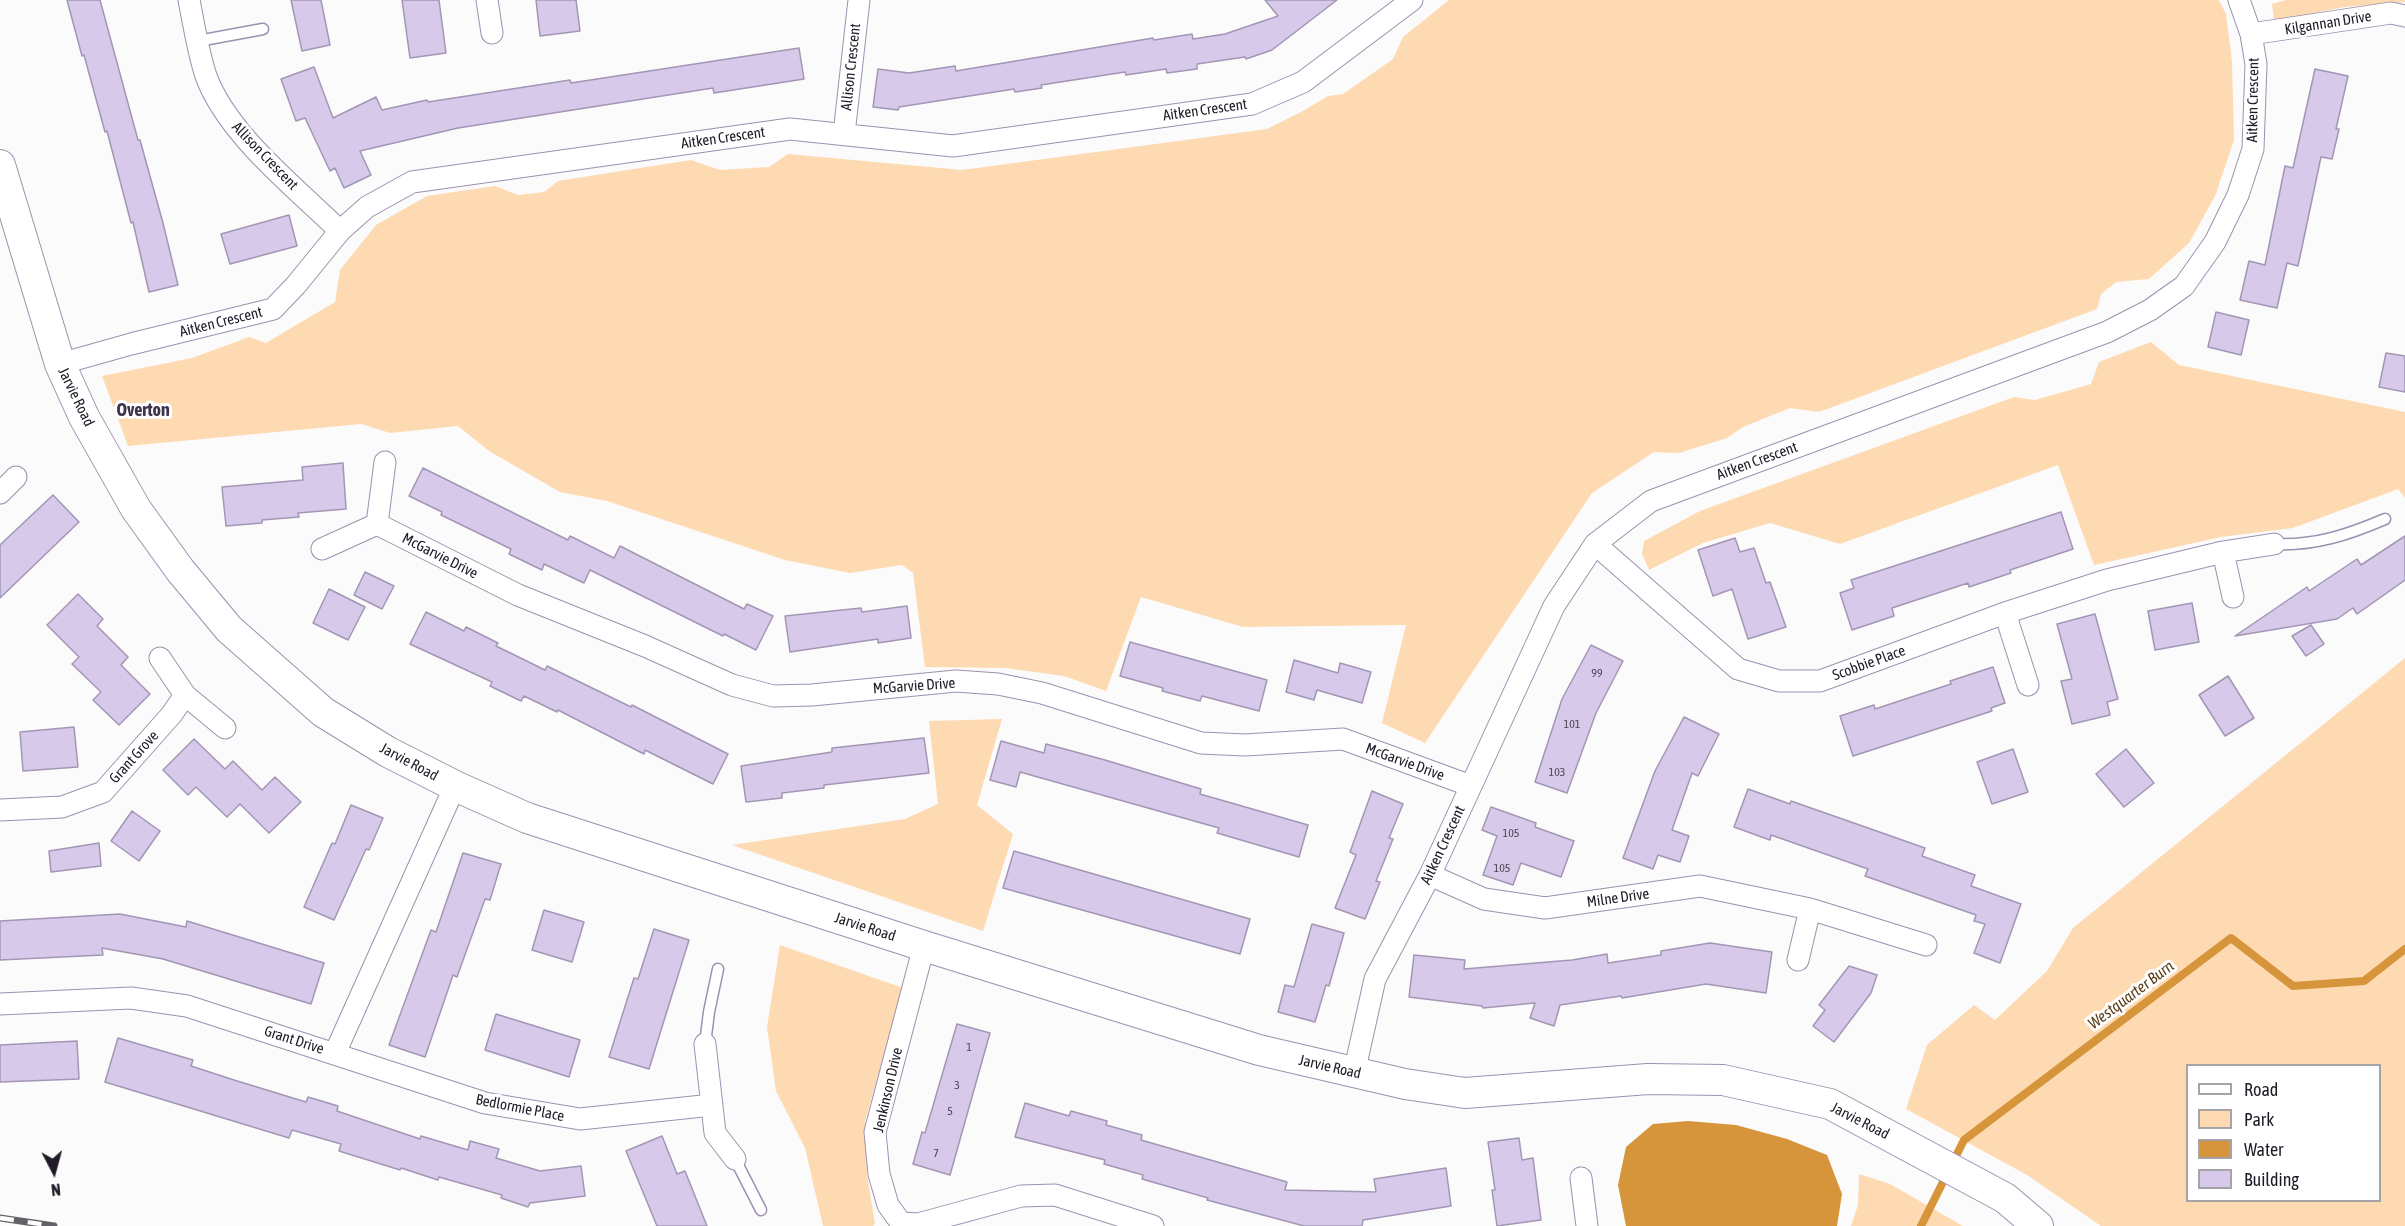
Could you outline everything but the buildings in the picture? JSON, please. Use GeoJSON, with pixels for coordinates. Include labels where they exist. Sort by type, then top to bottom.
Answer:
{"type":"FeatureCollection","features":[{"type":"Feature","properties":{"kind":"street","name":"Allison Crescent"},"geometry":{"type":"LineString","coordinates":[[189,0],[207,76],[227,115],[256,149],[340,231]]}},
{"type":"Feature","properties":{"kind":"street"},"geometry":{"type":"LineString","coordinates":[[487,0],[492,33]]}},
{"type":"Feature","properties":{"kind":"street","name":"Allison Crescent"},"geometry":{"type":"LineString","coordinates":[[844,134],[859,0]]}},
{"type":"Feature","properties":{"kind":"street","name":"Aitken Crescent"},"geometry":{"type":"LineString","coordinates":[[60,364],[273,309],[296,285],[340,231],[367,207],[412,183],[790,129],[953,146],[1252,104],[1304,82],[1412,0]]}},
{"type":"Feature","properties":{"kind":"street","name":"Aitken Crescent"},"geometry":{"type":"LineString","coordinates":[[1354,1073],[1375,979],[1430,875],[1554,606],[1595,544],[1651,501],[2107,332],[2150,310],[2184,286],[2215,242],[2238,195],[2253,149],[2256,64],[2251,34],[2239,0]]}},
{"type":"Feature","properties":{"kind":"street","name":"Kilgannan Drive"},"geometry":{"type":"LineString","coordinates":[[2251,34],[2391,13],[2405,16]]}},
{"type":"Feature","properties":{"kind":"street","name":"Jarvie Road"},"geometry":{"type":"LineString","coordinates":[[0,165],[60,364],[84,417],[136,510],[180,570],[229,629],[323,712],[388,752],[455,786],[527,818],[924,946],[1259,1050],[1406,1084],[1465,1093],[1648,1079],[1724,1080],[1830,1104],[2005,1198],[2038,1226]]}},
{"type":"Feature","properties":{"kind":"street"},"geometry":{"type":"LineString","coordinates":[[322,549],[377,524],[386,462]]}},
{"type":"Feature","properties":{"kind":"street"},"geometry":{"type":"LineString","coordinates":[[0,494],[16,477]]}},
{"type":"Feature","properties":{"kind":"street","name":"McGarvie Drive"},"geometry":{"type":"LineString","coordinates":[[377,524],[518,595],[645,646],[732,685],[773,696],[812,695],[956,681],[998,684],[1042,693],[1201,743],[1245,745],[1343,739],[1471,786]]}},
{"type":"Feature","properties":{"kind":"street","name":"Scobbie Place"},"geometry":{"type":"LineString","coordinates":[[1595,544],[1738,669],[1779,681],[1820,681],[2005,613],[2107,580],[2223,552],[2274,544]]}},
{"type":"Feature","properties":{"kind":"street"},"geometry":{"type":"LineString","coordinates":[[2223,552],[2233,597]]}},
{"type":"Feature","properties":{"kind":"street"},"geometry":{"type":"LineString","coordinates":[[2005,613],[2028,685]]}},
{"type":"Feature","properties":{"kind":"street"},"geometry":{"type":"LineString","coordinates":[[160,658],[185,695],[225,728]]}},
{"type":"Feature","properties":{"kind":"street","name":"Grant Grove"},"geometry":{"type":"LineString","coordinates":[[0,810],[62,807],[102,792],[172,714],[185,695]]}},
{"type":"Feature","properties":{"kind":"street","name":"Grant Drive"},"geometry":{"type":"LineString","coordinates":[[0,1004],[130,998],[187,1006],[335,1053],[455,786]]}},
{"type":"Feature","properties":{"kind":"street","name":"Milne Drive"},"geometry":{"type":"LineString","coordinates":[[1430,875],[1484,899],[1545,908],[1700,886],[1810,909],[1926,945]]}},
{"type":"Feature","properties":{"kind":"street"},"geometry":{"type":"LineString","coordinates":[[1798,960],[1810,909]]}},
{"type":"Feature","properties":{"kind":"street","name":"Jenkinson Drive"},"geometry":{"type":"LineString","coordinates":[[924,946],[875,1132],[879,1174],[888,1205],[901,1223],[918,1224],[1021,1196],[1055,1195],[1153,1226]]}},
{"type":"Feature","properties":{"kind":"street"},"geometry":{"type":"LineString","coordinates":[[705,1044],[716,1133],[735,1159]]}},
{"type":"Feature","properties":{"kind":"street","name":"Bedlormie Place"},"geometry":{"type":"LineString","coordinates":[[335,1053],[485,1103],[580,1119],[712,1105]]}},
{"type":"Feature","properties":{"kind":"street"},"geometry":{"type":"LineString","coordinates":[[1581,1178],[1587,1226]]}},
{"type":"Feature","properties":{"kind":"lane"},"geometry":{"type":"LineString","coordinates":[[198,41],[263,29]]}},
{"type":"Feature","properties":{"kind":"lane","name":"Scobbie Place"},"geometry":{"type":"LineString","coordinates":[[2274,544],[2298,545],[2351,534],[2385,519]]}},
{"type":"Feature","properties":{"kind":"lane"},"geometry":{"type":"LineString","coordinates":[[705,1044],[718,969]]}},
{"type":"Feature","properties":{"kind":"lane"},"geometry":{"type":"LineString","coordinates":[[735,1159],[761,1210]]}},
{"type":"Feature","properties":{"kind":"green space"},"geometry":{"type":"Polygon","coordinates":[[[1449,0],[2219,0],[2226,14],[2232,62],[2234,140],[2215,196],[2189,243],[2149,279],[2116,282],[2101,294],[2097,309],[1819,412],[1790,408],[1743,427],[1727,438],[1679,453],[1654,452],[1592,493],[1425,743],[1382,723],[1406,625],[1243,627],[1141,597],[1106,691],[1064,676],[1005,668],[925,667],[913,573],[902,565],[850,573],[785,560],[607,501],[560,492],[489,451],[458,426],[390,433],[361,424],[128,446],[102,376],[192,358],[249,337],[266,343],[335,302],[340,270],[376,225],[427,196],[495,186],[518,195],[544,192],[558,181],[691,160],[720,170],[769,167],[788,154],[962,170],[1267,129],[1328,96],[1343,94],[1393,59],[1403,37],[1449,0]]]}},
{"type":"Feature","properties":{"kind":"green space"},"geometry":{"type":"Polygon","coordinates":[[[2286,0],[2405,0],[2405,2],[2344,7],[2274,21],[2272,4],[2286,0]]]}},
{"type":"Feature","properties":{"kind":"green space"},"geometry":{"type":"Polygon","coordinates":[[[2151,342],[2179,365],[2405,412],[2405,498],[2398,489],[2293,528],[2221,537],[2094,565],[2058,465],[1840,544],[1770,523],[1703,543],[1649,570],[1642,554],[1644,541],[1700,511],[2014,397],[2035,400],[2091,384],[2099,362],[2151,342]]]}},
{"type":"Feature","properties":{"kind":"green space"},"geometry":{"type":"Polygon","coordinates":[[[2405,658],[2405,1226],[2101,1226],[2027,1175],[1906,1109],[1927,1045],[1974,1005],[1995,1020],[2047,971],[2073,928],[2405,658]]]}},
{"type":"Feature","properties":{"kind":"green space"},"geometry":{"type":"Polygon","coordinates":[[[1002,719],[977,805],[1013,834],[983,931],[732,845],[905,819],[938,804],[929,721],[1002,719]]]}},
{"type":"Feature","properties":{"kind":"green space"},"geometry":{"type":"Polygon","coordinates":[[[780,945],[903,988],[865,1121],[867,1175],[875,1224],[873,1226],[823,1226],[805,1148],[776,1091],[767,1027],[780,945]]]}},
{"type":"Feature","properties":{"kind":"green space"},"geometry":{"type":"Polygon","coordinates":[[[1859,1174],[1890,1184],[1963,1226],[1851,1226],[1858,1205],[1859,1174]]]}},
{"type":"Feature","properties":{"kind":"water"},"geometry":{"type":"Polygon","coordinates":[[[1688,1121],[1736,1125],[1787,1139],[1827,1155],[1842,1194],[1837,1226],[1626,1226],[1618,1185],[1626,1147],[1653,1124],[1688,1121]]]}},
{"type":"Feature","properties":{"kind":"waterway","name":"Westquarter Burn"},"geometry":{"type":"LineString","coordinates":[[1921,1226],[1964,1140],[2231,938],[2293,986],[2364,981],[2405,949]]}},
{"type":"Feature","properties":{"kind":"railway"},"geometry":{"type":"LineString","coordinates":[[0,1218],[54,1226]]}},
{"type":"Feature","properties":{"kind":"district","name":"Overton"},"geometry":{"type":"Point","coordinates":[143,410]}}]}
